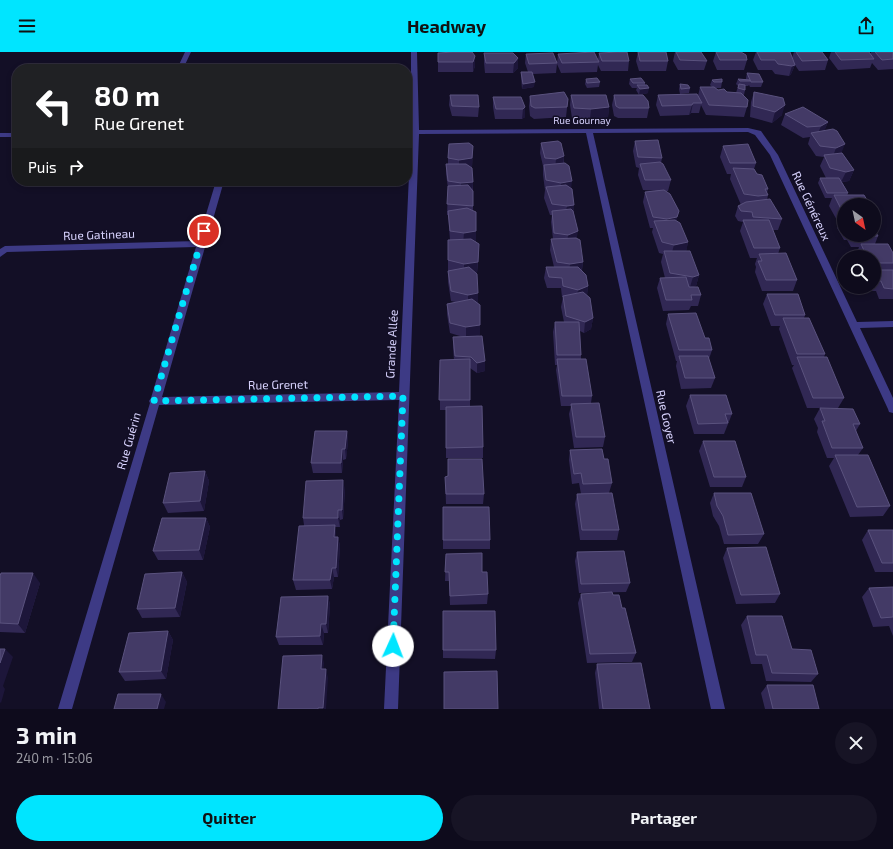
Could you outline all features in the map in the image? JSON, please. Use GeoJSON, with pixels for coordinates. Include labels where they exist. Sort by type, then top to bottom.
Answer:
{"type":"FeatureCollection","features":[{"type":"Feature","properties":{"kind":"street"},"geometry":{"type":"LineString","coordinates":[[182,64],[188,52]]}},
{"type":"Feature","properties":{"kind":"street","name":"Grande Allée"},"geometry":{"type":"LineString","coordinates":[[391,709],[415,132],[414,52]]}},
{"type":"Feature","properties":{"kind":"street","name":"Rue Goyer"},"geometry":{"type":"LineString","coordinates":[[590,130],[718,709]]}},
{"type":"Feature","properties":{"kind":"street","name":"Rue Gournay"},"geometry":{"type":"LineString","coordinates":[[415,132],[748,130]]}},
{"type":"Feature","properties":{"kind":"street","name":"Rue Généreux"},"geometry":{"type":"LineString","coordinates":[[748,130],[758,133],[774,155],[893,409]]}},
{"type":"Feature","properties":{"kind":"street"},"geometry":{"type":"LineString","coordinates":[[0,135],[12,135]]}},
{"type":"Feature","properties":{"kind":"street","name":"Rue Guérin"},"geometry":{"type":"LineString","coordinates":[[65,709],[200,244],[218,186]]}},
{"type":"Feature","properties":{"kind":"street","name":"Rue Gatineau"},"geometry":{"type":"LineString","coordinates":[[0,254],[5,249],[200,244]]}},
{"type":"Feature","properties":{"kind":"street"},"geometry":{"type":"LineString","coordinates":[[854,325],[893,324]]}},
{"type":"Feature","properties":{"kind":"street","name":"Rue Grenet"},"geometry":{"type":"LineString","coordinates":[[154,401],[403,396]]}},
{"type":"Feature","properties":{"kind":"building"},"geometry":{"type":"Polygon","coordinates":[[[472,52],[475,56],[473,62],[438,62],[438,53],[472,52]]]}},
{"type":"Feature","properties":{"kind":"building"},"geometry":{"type":"Polygon","coordinates":[[[594,52],[599,62],[562,63],[558,54],[594,52]]]}},
{"type":"Feature","properties":{"kind":"building"},"geometry":{"type":"Polygon","coordinates":[[[627,52],[629,61],[602,61],[599,53],[627,52]]]}},
{"type":"Feature","properties":{"kind":"building"},"geometry":{"type":"Polygon","coordinates":[[[638,52],[666,52],[668,61],[640,61],[638,52]]]}},
{"type":"Feature","properties":{"kind":"building"},"geometry":{"type":"Polygon","coordinates":[[[676,52],[701,52],[707,61],[680,60],[676,52]]]}},
{"type":"Feature","properties":{"kind":"building"},"geometry":{"type":"Polygon","coordinates":[[[716,52],[741,52],[746,55],[747,60],[720,60],[716,52]]]}},
{"type":"Feature","properties":{"kind":"building"},"geometry":{"type":"Polygon","coordinates":[[[757,52],[790,52],[795,65],[778,64],[775,60],[761,60],[757,52]]]}},
{"type":"Feature","properties":{"kind":"building"},"geometry":{"type":"Polygon","coordinates":[[[796,52],[822,52],[828,60],[802,61],[796,52]]]}},
{"type":"Feature","properties":{"kind":"building"},"geometry":{"type":"Polygon","coordinates":[[[835,52],[869,52],[874,59],[841,60],[835,52]]]}},
{"type":"Feature","properties":{"kind":"building"},"geometry":{"type":"Polygon","coordinates":[[[875,52],[893,52],[893,59],[882,60],[875,52]]]}},
{"type":"Feature","properties":{"kind":"building"},"geometry":{"type":"Polygon","coordinates":[[[484,53],[513,53],[518,58],[514,63],[486,63],[484,53]]]}},
{"type":"Feature","properties":{"kind":"building"},"geometry":{"type":"Polygon","coordinates":[[[553,53],[557,63],[529,64],[526,54],[553,53]]]}},
{"type":"Feature","properties":{"kind":"building"},"geometry":{"type":"Polygon","coordinates":[[[521,72],[532,72],[535,82],[523,84],[521,72]]]}},
{"type":"Feature","properties":{"kind":"building"},"geometry":{"type":"Polygon","coordinates":[[[747,73],[759,74],[763,82],[751,82],[747,73]]]}},
{"type":"Feature","properties":{"kind":"building"},"geometry":{"type":"Polygon","coordinates":[[[597,78],[600,82],[587,83],[586,79],[597,78]]]}},
{"type":"Feature","properties":{"kind":"building"},"geometry":{"type":"Polygon","coordinates":[[[641,78],[645,83],[633,83],[630,79],[641,78]]]}},
{"type":"Feature","properties":{"kind":"building"},"geometry":{"type":"Polygon","coordinates":[[[722,79],[722,82],[714,82],[712,80],[722,79]]]}},
{"type":"Feature","properties":{"kind":"building"},"geometry":{"type":"Polygon","coordinates":[[[738,79],[750,80],[750,81],[740,81],[738,79]]]}},
{"type":"Feature","properties":{"kind":"building"},"geometry":{"type":"Polygon","coordinates":[[[680,84],[688,85],[690,88],[681,89],[680,84]]]}},
{"type":"Feature","properties":{"kind":"building"},"geometry":{"type":"Polygon","coordinates":[[[739,84],[745,85],[745,90],[738,88],[739,84]]]}},
{"type":"Feature","properties":{"kind":"building"},"geometry":{"type":"Polygon","coordinates":[[[637,85],[647,85],[649,88],[640,89],[637,85]]]}},
{"type":"Feature","properties":{"kind":"building"},"geometry":{"type":"Polygon","coordinates":[[[700,87],[714,87],[718,90],[724,89],[727,92],[741,93],[748,100],[747,107],[709,105],[700,87]]]}},
{"type":"Feature","properties":{"kind":"building"},"geometry":{"type":"Polygon","coordinates":[[[564,92],[568,99],[567,107],[535,108],[531,106],[530,96],[564,92]]]}},
{"type":"Feature","properties":{"kind":"building"},"geometry":{"type":"Polygon","coordinates":[[[754,92],[783,98],[785,105],[775,112],[753,106],[754,92]]]}},
{"type":"Feature","properties":{"kind":"building"},"geometry":{"type":"Polygon","coordinates":[[[697,94],[702,103],[693,103],[692,105],[662,106],[658,95],[697,94]]]}},
{"type":"Feature","properties":{"kind":"building"},"geometry":{"type":"Polygon","coordinates":[[[450,95],[478,95],[479,107],[452,106],[450,95]]]}},
{"type":"Feature","properties":{"kind":"building"},"geometry":{"type":"Polygon","coordinates":[[[571,95],[606,95],[609,107],[591,109],[574,108],[571,95]]]}},
{"type":"Feature","properties":{"kind":"building"},"geometry":{"type":"Polygon","coordinates":[[[614,95],[643,95],[648,101],[649,108],[619,108],[616,106],[614,95]]]}},
{"type":"Feature","properties":{"kind":"building"},"geometry":{"type":"Polygon","coordinates":[[[493,97],[521,97],[525,107],[523,109],[496,109],[493,97]]]}},
{"type":"Feature","properties":{"kind":"building"},"geometry":{"type":"Polygon","coordinates":[[[803,107],[828,122],[821,126],[807,127],[785,114],[803,107]]]}},
{"type":"Feature","properties":{"kind":"building"},"geometry":{"type":"Polygon","coordinates":[[[833,129],[837,131],[845,144],[836,148],[820,146],[811,133],[833,129]]]}},
{"type":"Feature","properties":{"kind":"building"},"geometry":{"type":"Polygon","coordinates":[[[658,140],[662,158],[638,157],[635,141],[658,140]]]}},
{"type":"Feature","properties":{"kind":"building"},"geometry":{"type":"Polygon","coordinates":[[[558,141],[561,143],[564,156],[556,159],[545,158],[541,143],[558,141]]]}},
{"type":"Feature","properties":{"kind":"building"},"geometry":{"type":"Polygon","coordinates":[[[469,143],[473,146],[472,158],[459,160],[448,158],[449,144],[469,143]]]}},
{"type":"Feature","properties":{"kind":"building"},"geometry":{"type":"Polygon","coordinates":[[[748,144],[756,163],[730,163],[723,146],[748,144]]]}},
{"type":"Feature","properties":{"kind":"building"},"geometry":{"type":"Polygon","coordinates":[[[842,153],[854,170],[846,172],[830,168],[824,155],[842,153]]]}},
{"type":"Feature","properties":{"kind":"building"},"geometry":{"type":"Polygon","coordinates":[[[660,162],[663,164],[671,180],[645,180],[640,164],[660,162]]]}},
{"type":"Feature","properties":{"kind":"building"},"geometry":{"type":"Polygon","coordinates":[[[565,163],[569,166],[572,181],[561,183],[546,180],[544,165],[565,163]]]}},
{"type":"Feature","properties":{"kind":"building"},"geometry":{"type":"Polygon","coordinates":[[[446,164],[466,164],[472,168],[473,182],[461,183],[448,181],[446,164]]]}},
{"type":"Feature","properties":{"kind":"building"},"geometry":{"type":"Polygon","coordinates":[[[733,168],[754,169],[757,174],[762,175],[768,189],[765,189],[768,195],[758,196],[744,194],[733,168]]]}},
{"type":"Feature","properties":{"kind":"building"},"geometry":{"type":"Polygon","coordinates":[[[820,178],[839,178],[848,193],[827,193],[820,178]]]}},
{"type":"Feature","properties":{"kind":"building"},"geometry":{"type":"Polygon","coordinates":[[[468,185],[473,191],[473,206],[447,204],[448,186],[468,185]]]}},
{"type":"Feature","properties":{"kind":"building"},"geometry":{"type":"Polygon","coordinates":[[[566,185],[572,189],[574,205],[567,206],[552,204],[546,187],[566,185]]]}},
{"type":"Feature","properties":{"kind":"building"},"geometry":{"type":"Polygon","coordinates":[[[664,190],[670,194],[679,211],[677,217],[667,219],[653,217],[645,192],[664,190]]]}},
{"type":"Feature","properties":{"kind":"building"},"geometry":{"type":"Polygon","coordinates":[[[834,195],[864,195],[866,198],[837,198],[837,201],[834,195]]]}},
{"type":"Feature","properties":{"kind":"building"},"geometry":{"type":"Polygon","coordinates":[[[770,199],[782,219],[753,217],[752,212],[741,211],[738,206],[746,202],[770,199]]]}},
{"type":"Feature","properties":{"kind":"building"},"geometry":{"type":"Polygon","coordinates":[[[467,208],[476,212],[476,231],[464,233],[450,231],[448,211],[467,208]]]}},
{"type":"Feature","properties":{"kind":"building"},"geometry":{"type":"Polygon","coordinates":[[[571,209],[573,211],[578,231],[568,235],[554,233],[552,211],[571,209]]]}},
{"type":"Feature","properties":{"kind":"building"},"geometry":{"type":"Polygon","coordinates":[[[675,220],[680,223],[688,242],[674,245],[662,242],[654,221],[675,220]]]}},
{"type":"Feature","properties":{"kind":"building"},"geometry":{"type":"Polygon","coordinates":[[[743,220],[769,220],[780,248],[754,248],[743,220]]]}},
{"type":"Feature","properties":{"kind":"building"},"geometry":{"type":"Polygon","coordinates":[[[576,238],[580,240],[583,262],[570,264],[557,262],[551,239],[576,238]]]}},
{"type":"Feature","properties":{"kind":"building"},"geometry":{"type":"Polygon","coordinates":[[[471,239],[479,244],[478,262],[464,264],[448,260],[448,240],[471,239]]]}},
{"type":"Feature","properties":{"kind":"building"},"geometry":{"type":"Polygon","coordinates":[[[861,244],[888,244],[893,253],[893,263],[881,263],[881,250],[864,250],[861,244]]]}},
{"type":"Feature","properties":{"kind":"building"},"geometry":{"type":"Polygon","coordinates":[[[664,251],[690,251],[699,275],[693,277],[670,273],[664,251]]]}},
{"type":"Feature","properties":{"kind":"building"},"geometry":{"type":"Polygon","coordinates":[[[786,253],[797,280],[766,280],[758,261],[762,261],[759,254],[786,253]]]}},
{"type":"Feature","properties":{"kind":"building"},"geometry":{"type":"Polygon","coordinates":[[[469,267],[477,274],[478,293],[468,295],[451,291],[448,271],[469,267]]]}},
{"type":"Feature","properties":{"kind":"building"},"geometry":{"type":"Polygon","coordinates":[[[546,267],[578,267],[586,275],[588,286],[578,290],[563,286],[562,278],[549,277],[546,267]]]}},
{"type":"Feature","properties":{"kind":"building"},"geometry":{"type":"Polygon","coordinates":[[[881,270],[893,270],[893,289],[884,288],[881,281],[881,270]]]}},
{"type":"Feature","properties":{"kind":"building"},"geometry":{"type":"Polygon","coordinates":[[[686,277],[689,287],[698,287],[701,295],[691,295],[692,300],[666,300],[660,278],[686,277]]]}},
{"type":"Feature","properties":{"kind":"building"},"geometry":{"type":"Polygon","coordinates":[[[583,292],[590,298],[593,318],[585,322],[566,316],[563,296],[583,292]]]}},
{"type":"Feature","properties":{"kind":"building"},"geometry":{"type":"Polygon","coordinates":[[[767,294],[798,294],[805,315],[775,315],[767,294]]]}},
{"type":"Feature","properties":{"kind":"building"},"geometry":{"type":"Polygon","coordinates":[[[472,299],[480,305],[480,325],[466,327],[450,323],[447,304],[472,299]]]}},
{"type":"Feature","properties":{"kind":"building"},"geometry":{"type":"Polygon","coordinates":[[[696,313],[705,338],[709,338],[712,350],[679,350],[668,314],[696,313]]]}},
{"type":"Feature","properties":{"kind":"building"},"geometry":{"type":"Polygon","coordinates":[[[783,318],[809,318],[825,354],[797,354],[783,318]]]}},
{"type":"Feature","properties":{"kind":"building"},"geometry":{"type":"Polygon","coordinates":[[[555,322],[579,322],[581,355],[557,355],[555,322]]]}},
{"type":"Feature","properties":{"kind":"building"},"geometry":{"type":"Polygon","coordinates":[[[482,336],[485,361],[477,363],[471,357],[455,356],[453,337],[482,336]]]}},
{"type":"Feature","properties":{"kind":"building"},"geometry":{"type":"Polygon","coordinates":[[[679,356],[708,356],[715,378],[685,378],[679,356]]]}},
{"type":"Feature","properties":{"kind":"building"},"geometry":{"type":"Polygon","coordinates":[[[797,357],[827,357],[844,398],[813,398],[797,357]]]}},
{"type":"Feature","properties":{"kind":"building"},"geometry":{"type":"Polygon","coordinates":[[[470,359],[470,400],[439,400],[440,360],[470,359]]]}},
{"type":"Feature","properties":{"kind":"building"},"geometry":{"type":"Polygon","coordinates":[[[557,359],[586,359],[592,396],[562,396],[557,359]]]}},
{"type":"Feature","properties":{"kind":"building"},"geometry":{"type":"Polygon","coordinates":[[[690,395],[726,395],[732,414],[725,414],[728,423],[698,424],[690,395]]]}},
{"type":"Feature","properties":{"kind":"building"},"geometry":{"type":"Polygon","coordinates":[[[599,403],[605,437],[576,437],[571,404],[599,403]]]}},
{"type":"Feature","properties":{"kind":"building"},"geometry":{"type":"Polygon","coordinates":[[[482,406],[483,447],[446,448],[446,407],[482,406]]]}},
{"type":"Feature","properties":{"kind":"building"},"geometry":{"type":"Polygon","coordinates":[[[820,408],[853,409],[860,424],[853,424],[863,448],[832,448],[822,421],[825,421],[820,408]]]}},
{"type":"Feature","properties":{"kind":"building"},"geometry":{"type":"Polygon","coordinates":[[[315,431],[347,431],[345,449],[342,449],[341,463],[311,463],[315,431]]]}},
{"type":"Feature","properties":{"kind":"building"},"geometry":{"type":"Polygon","coordinates":[[[703,441],[735,441],[746,477],[714,477],[703,441]]]}},
{"type":"Feature","properties":{"kind":"building"},"geometry":{"type":"Polygon","coordinates":[[[602,449],[604,459],[608,459],[612,483],[583,484],[581,473],[574,474],[570,450],[602,449]]]}},
{"type":"Feature","properties":{"kind":"building"},"geometry":{"type":"Polygon","coordinates":[[[835,455],[868,455],[890,506],[857,507],[835,455]]]}},
{"type":"Feature","properties":{"kind":"building"},"geometry":{"type":"Polygon","coordinates":[[[448,459],[482,459],[484,494],[446,494],[445,477],[448,476],[448,459]]]}},
{"type":"Feature","properties":{"kind":"building"},"geometry":{"type":"Polygon","coordinates":[[[205,471],[200,501],[163,503],[170,473],[205,471]]]}},
{"type":"Feature","properties":{"kind":"building"},"geometry":{"type":"Polygon","coordinates":[[[343,480],[342,510],[338,510],[338,518],[303,518],[306,481],[343,480]]]}},
{"type":"Feature","properties":{"kind":"building"},"geometry":{"type":"Polygon","coordinates":[[[612,493],[619,530],[582,530],[577,494],[612,493]]]}},
{"type":"Feature","properties":{"kind":"building"},"geometry":{"type":"Polygon","coordinates":[[[714,493],[751,493],[764,534],[728,535],[723,516],[717,506],[714,493]]]}},
{"type":"Feature","properties":{"kind":"building"},"geometry":{"type":"Polygon","coordinates":[[[443,507],[489,507],[490,540],[443,540],[443,507]]]}},
{"type":"Feature","properties":{"kind":"building"},"geometry":{"type":"Polygon","coordinates":[[[162,518],[206,518],[199,550],[153,551],[162,518]]]}},
{"type":"Feature","properties":{"kind":"building"},"geometry":{"type":"Polygon","coordinates":[[[335,525],[334,537],[338,537],[336,568],[332,568],[330,580],[293,580],[299,526],[335,525]]]}},
{"type":"Feature","properties":{"kind":"building"},"geometry":{"type":"Polygon","coordinates":[[[868,530],[893,530],[893,563],[882,563],[868,530]]]}},
{"type":"Feature","properties":{"kind":"building"},"geometry":{"type":"Polygon","coordinates":[[[766,547],[780,594],[741,595],[727,548],[766,547]]]}},
{"type":"Feature","properties":{"kind":"building"},"geometry":{"type":"Polygon","coordinates":[[[624,551],[630,583],[581,584],[577,552],[624,551]]]}},
{"type":"Feature","properties":{"kind":"building"},"geometry":{"type":"Polygon","coordinates":[[[482,553],[482,572],[487,572],[488,594],[450,596],[449,572],[445,572],[446,554],[482,553]]]}},
{"type":"Feature","properties":{"kind":"building"},"geometry":{"type":"Polygon","coordinates":[[[182,572],[175,608],[137,609],[145,574],[182,572]]]}},
{"type":"Feature","properties":{"kind":"building"},"geometry":{"type":"Polygon","coordinates":[[[1,573],[33,573],[18,624],[0,623],[1,573]]]}},
{"type":"Feature","properties":{"kind":"building"},"geometry":{"type":"Polygon","coordinates":[[[893,587],[893,617],[881,618],[869,588],[893,587]]]}},
{"type":"Feature","properties":{"kind":"building"},"geometry":{"type":"Polygon","coordinates":[[[612,592],[613,595],[619,595],[622,608],[625,608],[636,653],[590,654],[581,594],[612,592]]]}},
{"type":"Feature","properties":{"kind":"building"},"geometry":{"type":"Polygon","coordinates":[[[328,596],[326,624],[321,624],[320,636],[276,637],[281,597],[328,596]]]}},
{"type":"Feature","properties":{"kind":"building"},"geometry":{"type":"Polygon","coordinates":[[[443,611],[495,611],[496,650],[443,650],[443,611]]]}},
{"type":"Feature","properties":{"kind":"building"},"geometry":{"type":"Polygon","coordinates":[[[747,616],[782,616],[792,649],[811,650],[818,674],[772,673],[767,655],[756,655],[747,616]]]}},
{"type":"Feature","properties":{"kind":"building"},"geometry":{"type":"Polygon","coordinates":[[[168,631],[161,671],[119,672],[129,633],[168,631]]]}},
{"type":"Feature","properties":{"kind":"building"},"geometry":{"type":"Polygon","coordinates":[[[0,649],[5,649],[0,663],[0,649]]]}},
{"type":"Feature","properties":{"kind":"building"},"geometry":{"type":"Polygon","coordinates":[[[322,655],[321,669],[326,669],[323,708],[278,709],[283,656],[322,655]]]}},
{"type":"Feature","properties":{"kind":"building"},"geometry":{"type":"Polygon","coordinates":[[[641,663],[650,709],[603,709],[597,664],[641,663]]]}},
{"type":"Feature","properties":{"kind":"building"},"geometry":{"type":"Polygon","coordinates":[[[497,671],[498,709],[444,709],[444,672],[497,671]]]}},
{"type":"Feature","properties":{"kind":"building"},"geometry":{"type":"Polygon","coordinates":[[[767,685],[813,685],[819,709],[773,709],[767,685]]]}},
{"type":"Feature","properties":{"kind":"building"},"geometry":{"type":"Polygon","coordinates":[[[118,694],[161,694],[157,709],[114,709],[118,694]]]}},
{"type":"Feature","properties":{"kind":"route"},"geometry":{"type":"LineString","coordinates":[[204,231],[154,401],[403,396],[393,646]]}}]}
